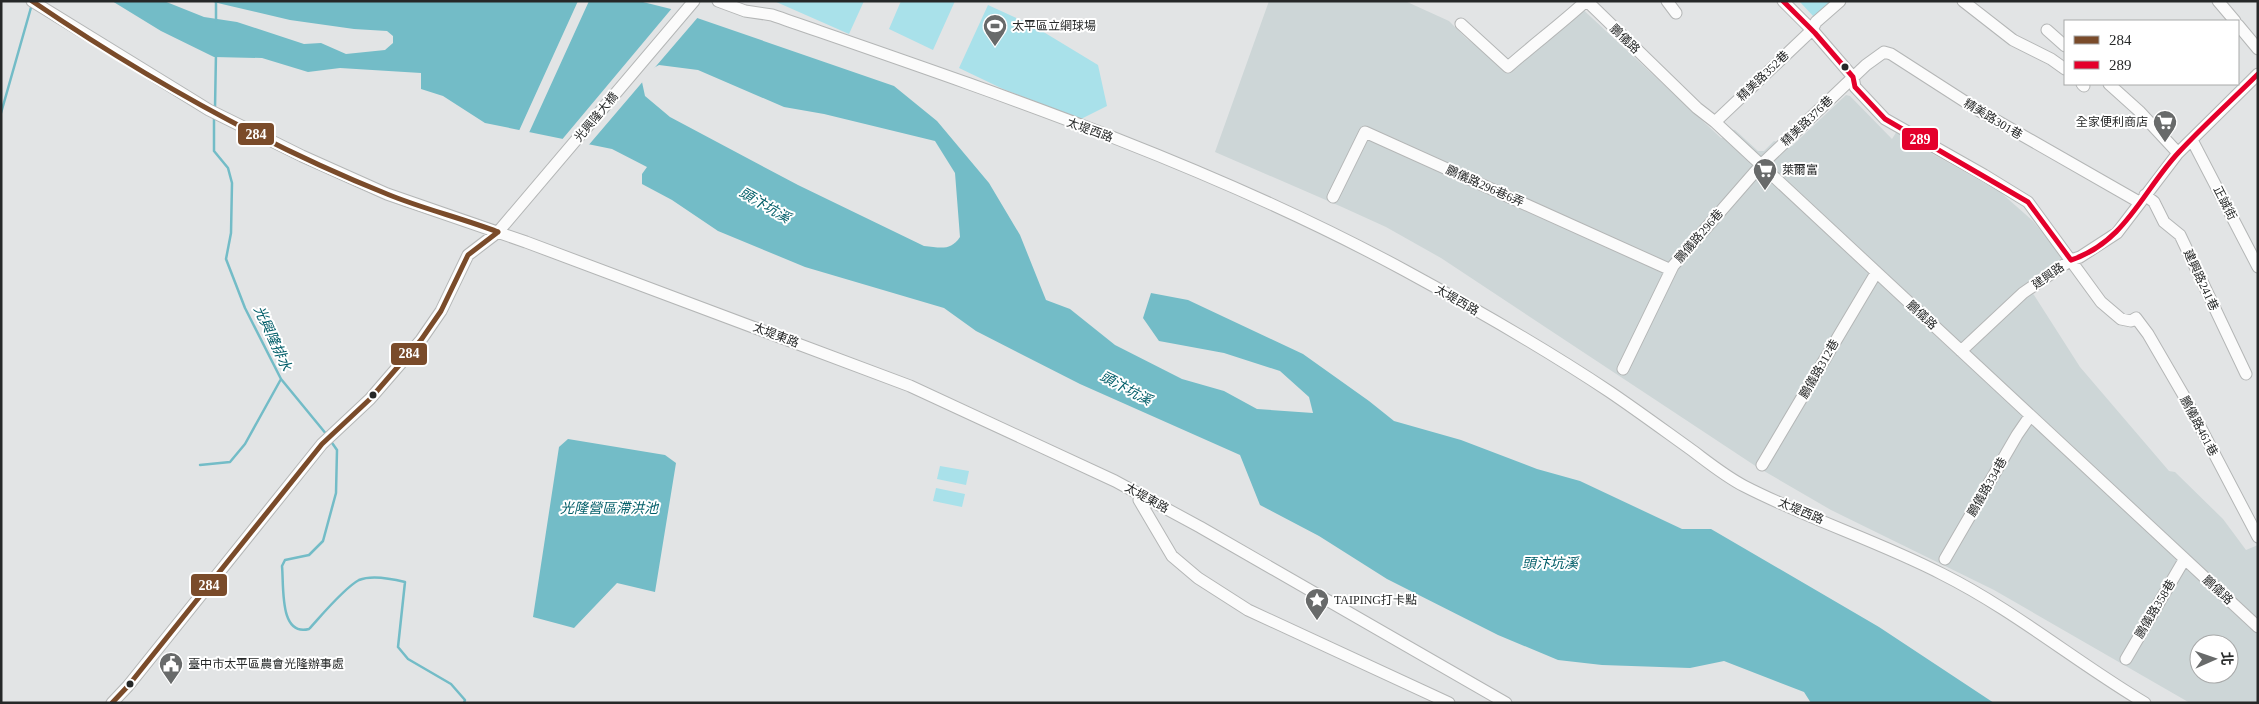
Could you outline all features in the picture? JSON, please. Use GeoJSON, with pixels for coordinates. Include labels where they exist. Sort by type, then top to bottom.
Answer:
{"type":"FeatureCollection","features":[{"type":"Feature","properties":{"kind":"street","name":"太堤東路"},"geometry":{"type":"LineString","coordinates":[[32,1],[209,110],[302,156],[387,194],[498,232],[739,320],[910,386],[1115,481],[1506,703]]}},
{"type":"Feature","properties":{"kind":"street","name":"光興隆大橋"},"geometry":{"type":"LineString","coordinates":[[112,703],[128,686],[322,444],[370,399],[421,340],[441,312],[468,255],[498,232],[694,1]]}},
{"type":"Feature","properties":{"kind":"street","name":"太堤西路"},"geometry":{"type":"LineString","coordinates":[[718,1],[745,11],[772,15],[1085,127],[1175,163],[1331,232],[1455,298],[1524,338],[1608,391],[1742,485],[1889,548],[1977,592],[2008,611],[2082,664],[2144,703]]}},
{"type":"Feature","properties":{"kind":"street"},"geometry":{"type":"LineString","coordinates":[[1462,24],[1508,66],[1537,41],[1556,29],[1586,1]]}},
{"type":"Feature","properties":{"kind":"street","name":"鵬儀路"},"geometry":{"type":"LineString","coordinates":[[1586,1],[1697,108],[1715,122],[2258,627]]}},
{"type":"Feature","properties":{"kind":"street"},"geometry":{"type":"LineString","coordinates":[[1667,1],[1676,13]]}},
{"type":"Feature","properties":{"kind":"street"},"geometry":{"type":"LineString","coordinates":[[1783,1],[1812,30],[1853,77],[1855,87],[1885,119],[2028,202],[2071,260]]}},
{"type":"Feature","properties":{"kind":"street","name":"精美路352巷"},"geometry":{"type":"LineString","coordinates":[[1715,122],[1812,30],[1816,22],[1840,1]]}},
{"type":"Feature","properties":{"kind":"street"},"geometry":{"type":"LineString","coordinates":[[1963,1],[2013,40],[2064,66]]}},
{"type":"Feature","properties":{"kind":"street"},"geometry":{"type":"LineString","coordinates":[[2218,1],[2233,20]]}},
{"type":"Feature","properties":{"kind":"street"},"geometry":{"type":"LineString","coordinates":[[2239,26],[2258,49]]}},
{"type":"Feature","properties":{"kind":"street"},"geometry":{"type":"LineString","coordinates":[[2047,30],[2064,45]]}},
{"type":"Feature","properties":{"kind":"street","name":"精美路301巷"},"geometry":{"type":"LineString","coordinates":[[1853,77],[1884,52],[1891,54],[1978,110],[2142,199]]}},
{"type":"Feature","properties":{"kind":"street","name":"建興路"},"geometry":{"type":"LineString","coordinates":[[1960,351],[2023,293],[2071,260],[2080,257],[2117,233],[2178,153],[2258,74]]}},
{"type":"Feature","properties":{"kind":"street","name":"精美路376巷"},"geometry":{"type":"LineString","coordinates":[[1761,165],[1853,77]]}},
{"type":"Feature","properties":{"kind":"street"},"geometry":{"type":"LineString","coordinates":[[2109,85],[2139,111],[2178,153]]}},
{"type":"Feature","properties":{"kind":"street","name":"鵬儀路296巷6弄"},"geometry":{"type":"LineString","coordinates":[[1333,197],[1365,132],[1671,270]]}},
{"type":"Feature","properties":{"kind":"street","name":"正誠街"},"geometry":{"type":"LineString","coordinates":[[2192,140],[2258,268]]}},
{"type":"Feature","properties":{"kind":"street","name":"鵬儀路296巷"},"geometry":{"type":"LineString","coordinates":[[1623,369],[1671,270],[1761,165]]}},
{"type":"Feature","properties":{"kind":"street","name":"建興路241巷"},"geometry":{"type":"LineString","coordinates":[[2142,199],[2154,202],[2164,222],[2180,235],[2246,374]]}},
{"type":"Feature","properties":{"kind":"street","name":"鵬儀路461巷"},"geometry":{"type":"LineString","coordinates":[[2071,260],[2101,302],[2121,320],[2131,321],[2136,318],[2148,334],[2184,396],[2258,537]]}},
{"type":"Feature","properties":{"kind":"street","name":"鵬儀路312巷"},"geometry":{"type":"LineString","coordinates":[[1762,465],[1876,273]]}},
{"type":"Feature","properties":{"kind":"street","name":"鵬儀路334巷"},"geometry":{"type":"LineString","coordinates":[[1945,559],[2030,416]]}},
{"type":"Feature","properties":{"kind":"street"},"geometry":{"type":"LineString","coordinates":[[1139,500],[1172,556],[1198,578],[1248,610],[1449,703]]}},
{"type":"Feature","properties":{"kind":"street","name":"鵬儀路358巷"},"geometry":{"type":"LineString","coordinates":[[2126,659],[2184,560]]}},
{"type":"Feature","properties":{"kind":"shaded area"},"geometry":{"type":"Polygon","coordinates":[[[774,1],[864,1],[849,34],[774,1]]]}},
{"type":"Feature","properties":{"kind":"shaded area"},"geometry":{"type":"Polygon","coordinates":[[[901,1],[955,1],[933,50],[889,29],[901,1]]]}},
{"type":"Feature","properties":{"kind":"shaded area"},"geometry":{"type":"Polygon","coordinates":[[[1269,1],[1405,1],[1449,21],[1467,39],[1500,62],[1507,71],[1577,4],[1721,138],[1723,138],[1725,129],[1735,130],[1758,151],[1764,151],[1774,141],[1792,146],[1846,95],[1850,96],[1892,139],[1897,131],[1913,139],[1922,148],[1999,191],[2033,221],[2061,256],[2060,263],[2025,286],[2034,295],[2080,367],[2169,471],[2175,472],[2223,519],[2246,550],[2258,545],[2258,703],[2190,703],[1994,590],[1831,510],[1757,467],[1441,258],[1386,227],[1215,152],[1269,1]]]}},
{"type":"Feature","properties":{"kind":"shaded area"},"geometry":{"type":"Polygon","coordinates":[[[1799,1],[1832,1],[1814,17],[1799,1]]]}},
{"type":"Feature","properties":{"kind":"shaded area"},"geometry":{"type":"Polygon","coordinates":[[[988,5],[1032,25],[1098,65],[1107,106],[1081,119],[1003,89],[959,68],[988,5]]]}},
{"type":"Feature","properties":{"kind":"shaded area"},"geometry":{"type":"Polygon","coordinates":[[[940,466],[969,471],[966,485],[937,479],[940,466]]]}},
{"type":"Feature","properties":{"kind":"shaded area"},"geometry":{"type":"Polygon","coordinates":[[[936,488],[965,494],[962,507],[933,501],[936,488]]]}},
{"type":"Feature","properties":{"kind":"water","name":"頭汴坑溪"},"geometry":{"type":"Polygon","coordinates":[[[112,1],[164,1],[204,17],[237,22],[304,44],[321,43],[346,54],[385,50],[393,43],[393,36],[387,31],[354,29],[290,20],[209,1],[639,1],[671,9],[894,86],[937,121],[989,183],[1020,235],[1046,300],[1070,309],[1115,345],[1182,379],[1224,391],[1257,409],[1313,413],[1309,397],[1280,371],[1224,353],[1159,341],[1143,318],[1151,293],[1188,300],[1303,354],[1394,421],[1461,440],[1537,469],[1580,481],[1682,529],[1711,529],[1879,627],[1994,703],[1811,703],[1804,692],[1724,661],[1690,668],[1602,665],[1558,660],[1498,635],[1387,579],[1319,536],[1260,505],[1240,455],[1080,384],[976,331],[944,308],[805,267],[718,231],[672,200],[642,184],[642,174],[647,167],[612,149],[485,123],[443,96],[421,89],[421,73],[340,68],[308,72],[262,58],[214,57],[161,31],[112,1]],[[659,65],[644,73],[642,82],[645,96],[670,117],[798,185],[924,246],[948,247],[960,237],[955,173],[935,141],[824,114],[784,107],[698,70],[659,65]]]}},
{"type":"Feature","properties":{"kind":"water","name":"光隆營區滯洪池"},"geometry":{"type":"Polygon","coordinates":[[[568,439],[665,455],[676,463],[655,592],[617,583],[574,628],[533,617],[559,447],[568,439]]]}},
{"type":"Feature","properties":{"kind":"pier"},"geometry":{"type":"Polygon","coordinates":[[[578,1],[589,1],[528,135],[518,133],[578,1]]]}},
{"type":"Feature","properties":{"kind":"pier"},"geometry":{"type":"Polygon","coordinates":[[[673,7],[699,16],[651,72],[646,75],[645,79],[587,147],[560,142],[673,7]]]}},
{"type":"Feature","properties":{"kind":"waterway","name":"光興隆排水"},"geometry":{"type":"LineString","coordinates":[[216,1],[216,20]]}},
{"type":"Feature","properties":{"kind":"waterway"},"geometry":{"type":"LineString","coordinates":[[1,113],[32,4]]}},
{"type":"Feature","properties":{"kind":"waterway","name":"光興隆排水"},"geometry":{"type":"LineString","coordinates":[[215,108],[216,53]]}},
{"type":"Feature","properties":{"kind":"waterway","name":"光興隆排水"},"geometry":{"type":"LineString","coordinates":[[214,116],[214,151],[228,168],[232,183],[231,233],[226,259],[245,308],[281,379],[327,435]]}},
{"type":"Feature","properties":{"kind":"waterway"},"geometry":{"type":"LineString","coordinates":[[200,465],[230,462],[245,444],[281,379]]}},
{"type":"Feature","properties":{"kind":"waterway","name":"光興隆排水"},"geometry":{"type":"LineString","coordinates":[[330,440],[337,450],[336,493],[323,541],[309,555],[285,560],[282,566],[285,608],[288,618],[292,625],[299,629],[309,629],[340,596],[359,580],[376,578],[405,582],[398,647],[408,659],[451,684],[465,700],[464,703]]}},
{"type":"Feature","properties":{"kind":"transit line","name":"284"},"geometry":{"type":"LineString","coordinates":[[32,1],[117,56],[249,131],[387,194],[498,232]]}},
{"type":"Feature","properties":{"kind":"transit line","name":"289"},"geometry":{"type":"LineString","coordinates":[[1783,1],[1815,33],[1853,77],[1855,87],[1885,119],[2028,202],[2071,260]]}},
{"type":"Feature","properties":{"kind":"transit line","name":"289"},"geometry":{"type":"LineString","coordinates":[[2071,260],[2090,252],[2120,228],[2179,152],[2258,74]]}},
{"type":"Feature","properties":{"kind":"transit line","name":"284"},"geometry":{"type":"LineString","coordinates":[[112,703],[128,686],[322,444],[370,399],[421,340],[441,311],[468,255],[498,232]]}},
{"type":"Feature","properties":{"kind":"place","name":"太平區立網球場"},"geometry":{"type":"Point","coordinates":[995,47]}},
{"type":"Feature","properties":{"kind":"place","name":"全家便利商店"},"geometry":{"type":"Point","coordinates":[2165,143]}},
{"type":"Feature","properties":{"kind":"place","name":"萊爾富"},"geometry":{"type":"Point","coordinates":[1765,191]}},
{"type":"Feature","properties":{"kind":"place","name":"TAIPING打卡點"},"geometry":{"type":"Point","coordinates":[1317,621]}},
{"type":"Feature","properties":{"kind":"place","name":"臺中市太平區農會光隆辦事處"},"geometry":{"type":"Point","coordinates":[171,685]}}]}
